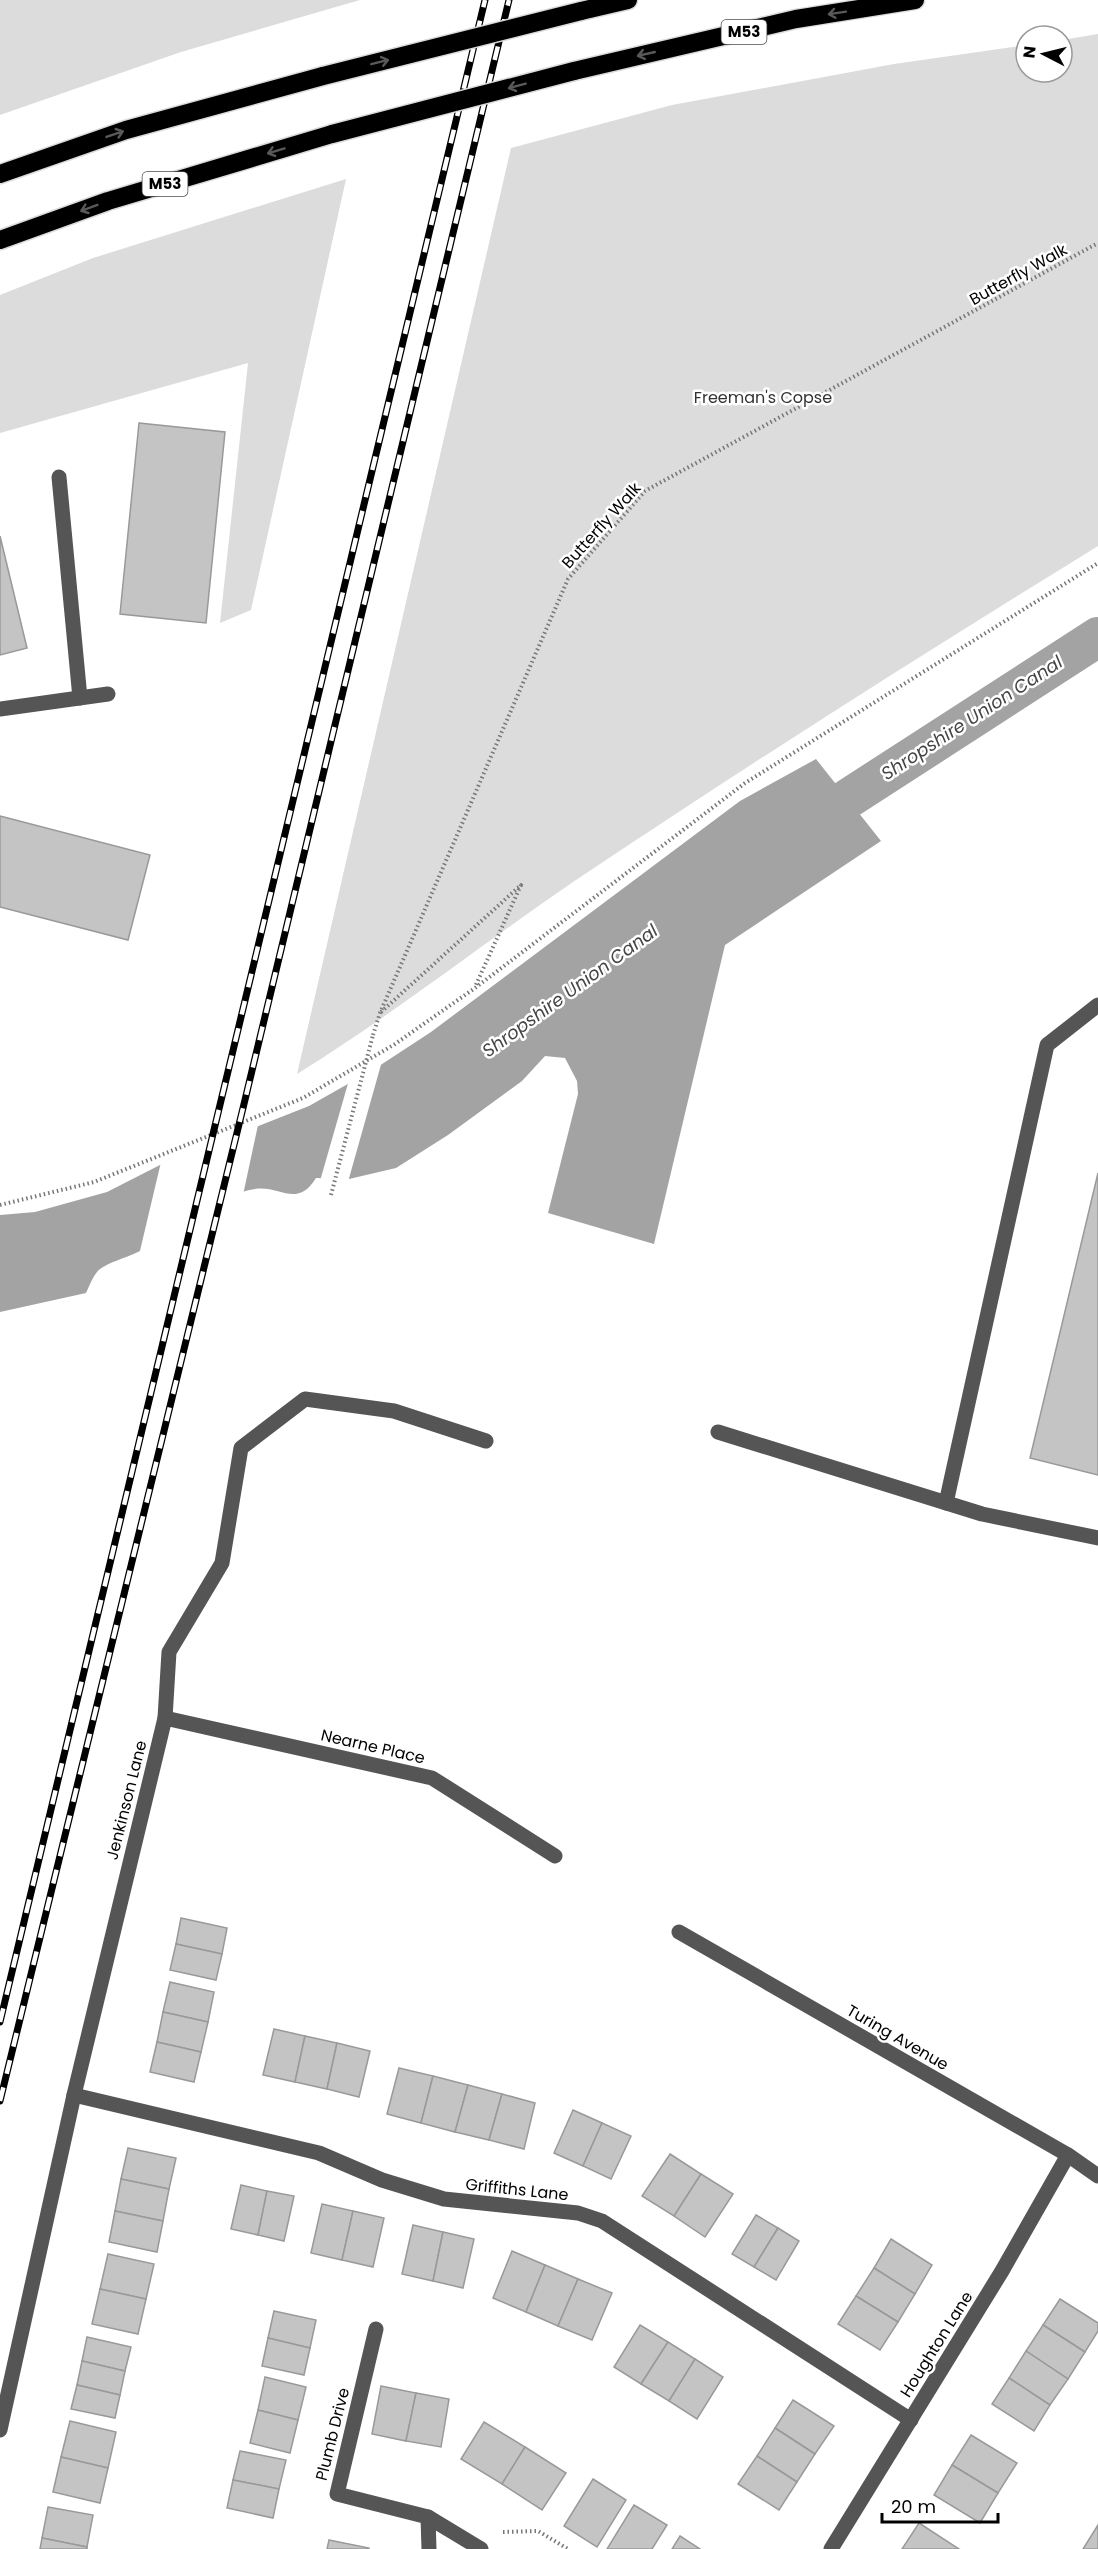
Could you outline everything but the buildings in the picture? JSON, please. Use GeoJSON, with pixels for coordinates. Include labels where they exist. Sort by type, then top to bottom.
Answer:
{"type":"FeatureCollection","features":[{"type":"Feature","properties":{"kind":"highway"},"geometry":{"type":"LineString","coordinates":[[0,174],[126,130],[323,76],[628,0]]}},
{"type":"Feature","properties":{"kind":"highway","name":"M53"},"geometry":{"type":"LineString","coordinates":[[0,240],[108,201],[332,134],[574,71],[796,19],[915,0]]}},
{"type":"Feature","properties":{"kind":"street"},"geometry":{"type":"LineString","coordinates":[[59,477],[80,698]]}},
{"type":"Feature","properties":{"kind":"street"},"geometry":{"type":"LineString","coordinates":[[0,709],[108,694]]}},
{"type":"Feature","properties":{"kind":"street"},"geometry":{"type":"LineString","coordinates":[[946,1503],[1047,1045],[1098,1005]]}},
{"type":"Feature","properties":{"kind":"street","name":"Jenkinson Lane"},"geometry":{"type":"LineString","coordinates":[[0,2430],[74,2094],[165,1718],[169,1652],[222,1563],[241,1448],[305,1399],[394,1411],[486,1441]]}},
{"type":"Feature","properties":{"kind":"street"},"geometry":{"type":"LineString","coordinates":[[718,1432],[982,1514],[1098,1538]]}},
{"type":"Feature","properties":{"kind":"street","name":"Nearne Place"},"geometry":{"type":"LineString","coordinates":[[165,1718],[432,1778],[555,1856]]}},
{"type":"Feature","properties":{"kind":"street","name":"Turing Avenue"},"geometry":{"type":"LineString","coordinates":[[679,1932],[1068,2155],[1098,2176]]}},
{"type":"Feature","properties":{"kind":"street","name":"Griffiths Lane"},"geometry":{"type":"LineString","coordinates":[[74,2094],[319,2153],[382,2180],[444,2199],[578,2213],[602,2221],[911,2420]]}},
{"type":"Feature","properties":{"kind":"street","name":"Houghton Lane"},"geometry":{"type":"LineString","coordinates":[[831,2549],[1002,2271],[1068,2155]]}},
{"type":"Feature","properties":{"kind":"street","name":"Plumb Drive"},"geometry":{"type":"LineString","coordinates":[[376,2329],[337,2494],[428,2517]]}},
{"type":"Feature","properties":{"kind":"street"},"geometry":{"type":"LineString","coordinates":[[428,2517],[481,2549]]}},
{"type":"Feature","properties":{"kind":"street"},"geometry":{"type":"LineString","coordinates":[[428,2517],[429,2549]]}},
{"type":"Feature","properties":{"kind":"path","name":"Butterfly Walk"},"geometry":{"type":"LineString","coordinates":[[331,1195],[380,1013],[568,579],[645,491],[1098,243]]}},
{"type":"Feature","properties":{"kind":"path"},"geometry":{"type":"LineString","coordinates":[[0,1205],[94,1182],[303,1098],[396,1044],[475,988],[745,783],[1098,563]]}},
{"type":"Feature","properties":{"kind":"path","name":"Butterfly Walk"},"geometry":{"type":"LineString","coordinates":[[380,1013],[520,885],[475,988]]}},
{"type":"Feature","properties":{"kind":"path"},"geometry":{"type":"LineString","coordinates":[[481,2549],[505,2531],[538,2531],[568,2549]]}},
{"type":"Feature","properties":{"kind":"green space"},"geometry":{"type":"Polygon","coordinates":[[[0,0],[360,0],[181,52],[0,115],[0,0]]]}},
{"type":"Feature","properties":{"kind":"green space","name":"Freeman's Copse"},"geometry":{"type":"Polygon","coordinates":[[[1098,34],[1098,546],[844,705],[656,827],[556,894],[372,1025],[297,1074],[511,148],[672,105],[894,64],[1014,47],[1014,84],[1074,84],[1074,38],[1098,34]]]}},
{"type":"Feature","properties":{"kind":"green space"},"geometry":{"type":"Polygon","coordinates":[[[346,179],[251,610],[220,623],[248,363],[0,433],[0,295],[93,258],[346,179]]]}},
{"type":"Feature","properties":{"kind":"water"},"geometry":{"type":"Polygon","coordinates":[[[816,759],[881,841],[725,945],[654,1244],[548,1213],[578,1094],[577,1081],[565,1058],[545,1056],[522,1081],[448,1135],[396,1168],[349,1179],[316,1178],[309,1187],[295,1194],[264,1189],[241,1192],[211,1206],[151,1245],[110,1263],[97,1272],[86,1293],[0,1312],[0,1215],[35,1212],[107,1192],[160,1165],[309,1106],[376,1068],[431,1032],[740,801],[816,759]]]}},
{"type":"Feature","properties":{"kind":"pier"},"geometry":{"type":"Polygon","coordinates":[[[382,1061],[348,1182],[320,1181],[349,1080],[382,1061]]]}},
{"type":"Feature","properties":{"kind":"pier"},"geometry":{"type":"Polygon","coordinates":[[[258,1125],[243,1195],[139,1255],[161,1162],[258,1125]]]}},
{"type":"Feature","properties":{"kind":"waterway","name":"Shropshire Union Canal"},"geometry":{"type":"LineString","coordinates":[[801,829],[1098,637]]}},
{"type":"Feature","properties":{"kind":"railway"},"geometry":{"type":"LineString","coordinates":[[0,2022],[485,0]]}},
{"type":"Feature","properties":{"kind":"railway"},"geometry":{"type":"LineString","coordinates":[[0,2101],[244,1104],[509,0]]}}]}
